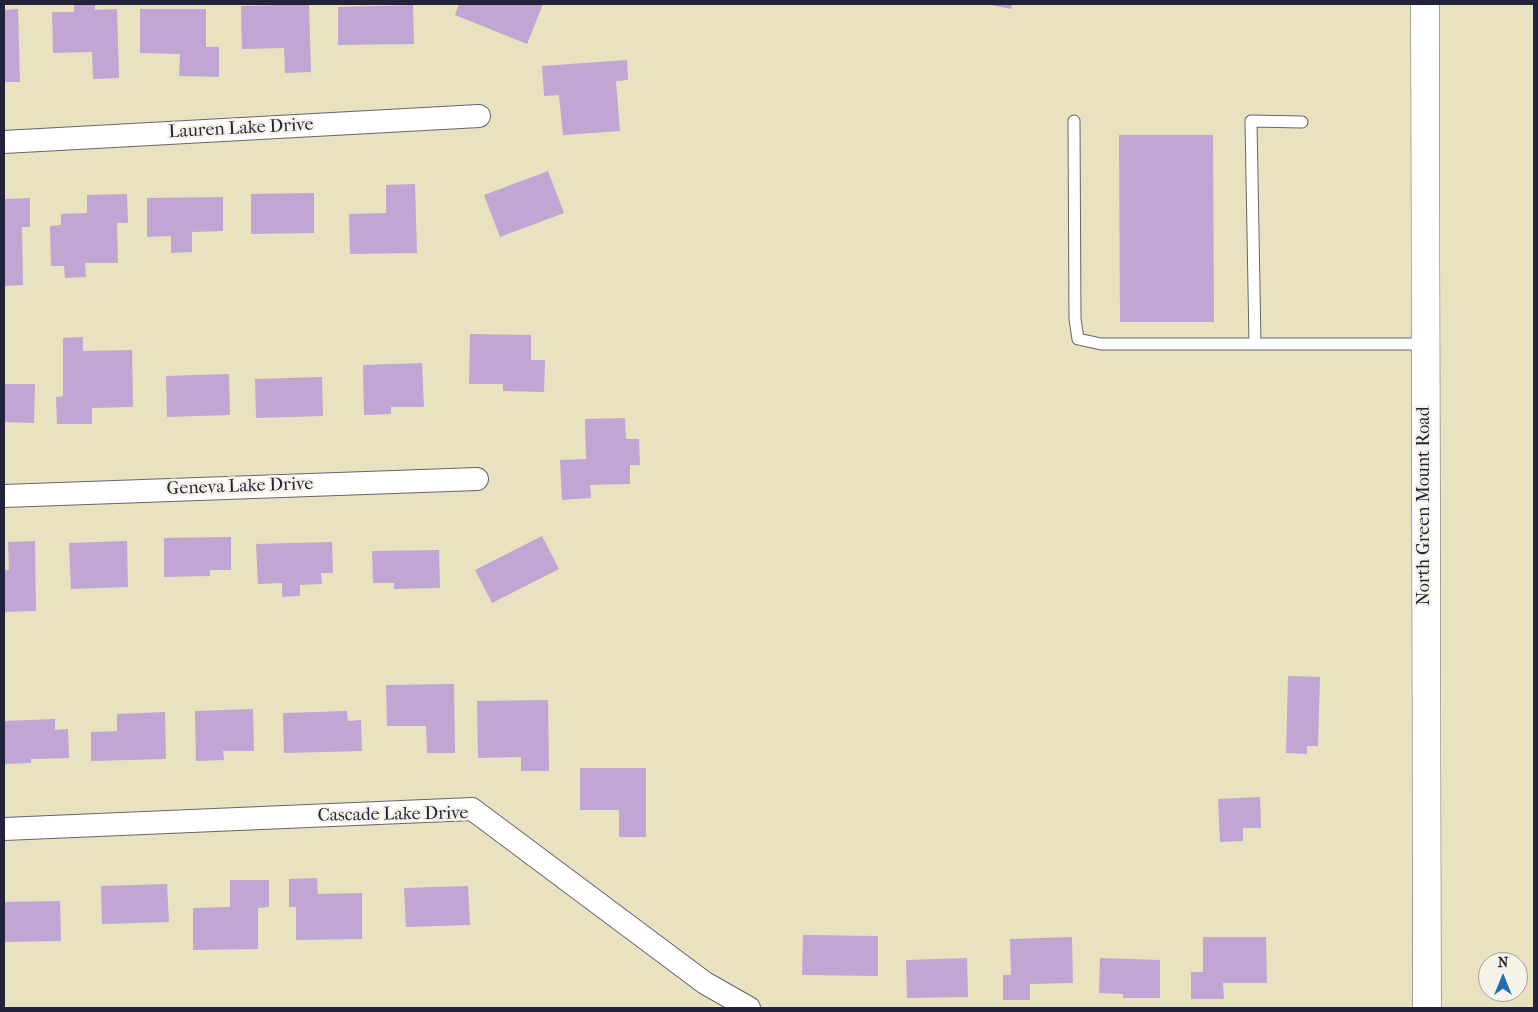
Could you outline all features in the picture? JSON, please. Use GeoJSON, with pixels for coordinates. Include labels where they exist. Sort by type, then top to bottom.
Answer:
{"type":"FeatureCollection","features":[{"type":"Feature","properties":{"kind":"street","name":"North Green Mount Road"},"geometry":{"type":"LineString","coordinates":[[1425,4],[1427,1008]]}},
{"type":"Feature","properties":{"kind":"street","name":"Lauren Lake Drive"},"geometry":{"type":"LineString","coordinates":[[4,142],[479,116]]}},
{"type":"Feature","properties":{"kind":"street","name":"Geneva Lake Drive"},"geometry":{"type":"LineString","coordinates":[[4,496],[477,479]]}},
{"type":"Feature","properties":{"kind":"street","name":"Cascade Lake Drive"},"geometry":{"type":"LineString","coordinates":[[4,828],[472,810],[705,983],[749,1008]]}},
{"type":"Feature","properties":{"kind":"lane"},"geometry":{"type":"LineString","coordinates":[[1074,121],[1075,319],[1078,339],[1101,344],[1425,344]]}},
{"type":"Feature","properties":{"kind":"lane"},"geometry":{"type":"LineString","coordinates":[[1255,344],[1251,121],[1302,122]]}},
{"type":"Feature","properties":{"kind":"building"},"geometry":{"type":"Polygon","coordinates":[[[74,4],[95,4],[95,10],[117,9],[119,78],[93,79],[92,52],[53,53],[52,12],[74,12],[74,4]]]}},
{"type":"Feature","properties":{"kind":"building"},"geometry":{"type":"Polygon","coordinates":[[[309,4],[311,72],[285,73],[284,48],[242,49],[241,6],[309,4]]]}},
{"type":"Feature","properties":{"kind":"building"},"geometry":{"type":"Polygon","coordinates":[[[459,4],[543,4],[527,44],[455,15],[459,4]]]}},
{"type":"Feature","properties":{"kind":"building"},"geometry":{"type":"Polygon","coordinates":[[[986,4],[1012,4],[1011,9],[986,4]]]}},
{"type":"Feature","properties":{"kind":"building"},"geometry":{"type":"Polygon","coordinates":[[[413,5],[414,44],[338,45],[338,7],[413,5]]]}},
{"type":"Feature","properties":{"kind":"building"},"geometry":{"type":"Polygon","coordinates":[[[18,9],[20,82],[4,82],[4,10],[18,9]]]}},
{"type":"Feature","properties":{"kind":"building"},"geometry":{"type":"Polygon","coordinates":[[[140,9],[206,9],[206,47],[219,47],[219,77],[179,76],[180,54],[140,53],[140,9]]]}},
{"type":"Feature","properties":{"kind":"building"},"geometry":{"type":"Polygon","coordinates":[[[627,60],[628,80],[616,81],[620,131],[563,135],[559,95],[544,96],[542,66],[627,60]]]}},
{"type":"Feature","properties":{"kind":"building"},"geometry":{"type":"Polygon","coordinates":[[[1119,135],[1213,135],[1214,322],[1120,322],[1119,135]]]}},
{"type":"Feature","properties":{"kind":"building"},"geometry":{"type":"Polygon","coordinates":[[[548,171],[564,213],[500,237],[484,195],[548,171]]]}},
{"type":"Feature","properties":{"kind":"building"},"geometry":{"type":"Polygon","coordinates":[[[415,184],[417,253],[350,254],[349,214],[386,213],[386,185],[415,184]]]}},
{"type":"Feature","properties":{"kind":"building"},"geometry":{"type":"Polygon","coordinates":[[[314,193],[314,233],[251,234],[251,194],[314,193]]]}},
{"type":"Feature","properties":{"kind":"building"},"geometry":{"type":"Polygon","coordinates":[[[127,194],[128,223],[117,223],[118,263],[85,263],[86,277],[65,278],[64,266],[51,266],[50,226],[61,225],[61,214],[87,213],[87,195],[127,194]]]}},
{"type":"Feature","properties":{"kind":"building"},"geometry":{"type":"Polygon","coordinates":[[[223,197],[223,231],[192,232],[192,252],[171,253],[171,236],[147,237],[147,198],[223,197]]]}},
{"type":"Feature","properties":{"kind":"building"},"geometry":{"type":"Polygon","coordinates":[[[30,198],[30,227],[22,227],[23,285],[4,286],[4,199],[30,198]]]}},
{"type":"Feature","properties":{"kind":"building"},"geometry":{"type":"Polygon","coordinates":[[[470,334],[531,335],[531,360],[545,360],[544,392],[503,391],[503,384],[469,384],[470,334]]]}},
{"type":"Feature","properties":{"kind":"building"},"geometry":{"type":"Polygon","coordinates":[[[83,337],[83,351],[132,350],[133,407],[92,408],[92,424],[57,424],[56,397],[63,396],[63,338],[83,337]]]}},
{"type":"Feature","properties":{"kind":"building"},"geometry":{"type":"Polygon","coordinates":[[[422,363],[424,407],[391,407],[391,414],[364,415],[363,365],[422,363]]]}},
{"type":"Feature","properties":{"kind":"building"},"geometry":{"type":"Polygon","coordinates":[[[229,374],[230,415],[167,417],[166,376],[229,374]]]}},
{"type":"Feature","properties":{"kind":"building"},"geometry":{"type":"Polygon","coordinates":[[[322,377],[323,416],[256,418],[255,379],[322,377]]]}},
{"type":"Feature","properties":{"kind":"building"},"geometry":{"type":"Polygon","coordinates":[[[4,384],[35,384],[34,423],[4,422],[4,384]]]}},
{"type":"Feature","properties":{"kind":"building"},"geometry":{"type":"Polygon","coordinates":[[[625,418],[626,439],[639,439],[640,465],[630,465],[630,484],[590,485],[591,498],[562,500],[560,460],[586,459],[585,419],[625,418]]]}},
{"type":"Feature","properties":{"kind":"building"},"geometry":{"type":"Polygon","coordinates":[[[542,536],[559,569],[492,603],[475,570],[542,536]]]}},
{"type":"Feature","properties":{"kind":"building"},"geometry":{"type":"Polygon","coordinates":[[[231,537],[231,570],[210,570],[210,576],[164,577],[164,538],[231,537]]]}},
{"type":"Feature","properties":{"kind":"building"},"geometry":{"type":"Polygon","coordinates":[[[35,541],[36,611],[4,612],[4,570],[9,570],[8,542],[35,541]]]}},
{"type":"Feature","properties":{"kind":"building"},"geometry":{"type":"Polygon","coordinates":[[[127,541],[128,587],[71,589],[69,543],[127,541]]]}},
{"type":"Feature","properties":{"kind":"building"},"geometry":{"type":"Polygon","coordinates":[[[332,542],[333,573],[321,573],[322,584],[300,585],[300,596],[282,597],[282,583],[258,584],[256,544],[332,542]]]}},
{"type":"Feature","properties":{"kind":"building"},"geometry":{"type":"Polygon","coordinates":[[[439,550],[440,588],[394,589],[394,583],[373,583],[372,551],[439,550]]]}},
{"type":"Feature","properties":{"kind":"building"},"geometry":{"type":"Polygon","coordinates":[[[1288,676],[1320,677],[1318,746],[1307,746],[1307,754],[1286,753],[1288,676]]]}},
{"type":"Feature","properties":{"kind":"building"},"geometry":{"type":"Polygon","coordinates":[[[454,684],[455,753],[427,753],[426,726],[387,726],[386,685],[454,684]]]}},
{"type":"Feature","properties":{"kind":"building"},"geometry":{"type":"Polygon","coordinates":[[[548,700],[549,771],[521,771],[521,757],[478,758],[477,701],[548,700]]]}},
{"type":"Feature","properties":{"kind":"building"},"geometry":{"type":"Polygon","coordinates":[[[253,709],[254,751],[223,751],[224,760],[196,761],[195,711],[253,709]]]}},
{"type":"Feature","properties":{"kind":"building"},"geometry":{"type":"Polygon","coordinates":[[[347,711],[348,721],[361,720],[362,751],[284,753],[283,713],[347,711]]]}},
{"type":"Feature","properties":{"kind":"building"},"geometry":{"type":"Polygon","coordinates":[[[165,712],[166,759],[91,761],[91,732],[117,731],[117,714],[165,712]]]}},
{"type":"Feature","properties":{"kind":"building"},"geometry":{"type":"Polygon","coordinates":[[[55,719],[55,730],[68,729],[69,758],[31,759],[31,763],[4,764],[4,721],[55,719]]]}},
{"type":"Feature","properties":{"kind":"building"},"geometry":{"type":"Polygon","coordinates":[[[580,768],[646,768],[646,837],[619,837],[619,810],[580,810],[580,768]]]}},
{"type":"Feature","properties":{"kind":"building"},"geometry":{"type":"Polygon","coordinates":[[[1260,797],[1261,828],[1243,828],[1243,841],[1220,842],[1218,799],[1260,797]]]}},
{"type":"Feature","properties":{"kind":"building"},"geometry":{"type":"Polygon","coordinates":[[[317,878],[318,894],[362,893],[362,939],[296,940],[296,907],[289,907],[289,879],[317,878]]]}},
{"type":"Feature","properties":{"kind":"building"},"geometry":{"type":"Polygon","coordinates":[[[230,880],[269,880],[269,907],[258,908],[258,949],[193,950],[193,908],[230,907],[230,880]]]}},
{"type":"Feature","properties":{"kind":"building"},"geometry":{"type":"Polygon","coordinates":[[[167,884],[169,922],[102,924],[101,886],[167,884]]]}},
{"type":"Feature","properties":{"kind":"building"},"geometry":{"type":"Polygon","coordinates":[[[468,886],[470,925],[406,927],[404,888],[468,886]]]}},
{"type":"Feature","properties":{"kind":"building"},"geometry":{"type":"Polygon","coordinates":[[[60,901],[61,941],[4,942],[4,902],[60,901]]]}},
{"type":"Feature","properties":{"kind":"building"},"geometry":{"type":"Polygon","coordinates":[[[803,935],[878,936],[878,976],[802,975],[803,935]]]}},
{"type":"Feature","properties":{"kind":"building"},"geometry":{"type":"Polygon","coordinates":[[[1072,937],[1073,983],[1030,984],[1030,1000],[1003,1000],[1003,975],[1011,975],[1010,939],[1072,937]]]}},
{"type":"Feature","properties":{"kind":"building"},"geometry":{"type":"Polygon","coordinates":[[[1203,937],[1266,937],[1267,983],[1223,983],[1224,999],[1191,999],[1191,972],[1203,972],[1203,937]]]}},
{"type":"Feature","properties":{"kind":"building"},"geometry":{"type":"Polygon","coordinates":[[[967,958],[968,997],[907,998],[906,960],[967,958]]]}},
{"type":"Feature","properties":{"kind":"building"},"geometry":{"type":"Polygon","coordinates":[[[1100,958],[1160,960],[1160,998],[1123,998],[1123,994],[1099,993],[1100,958]]]}}]}
